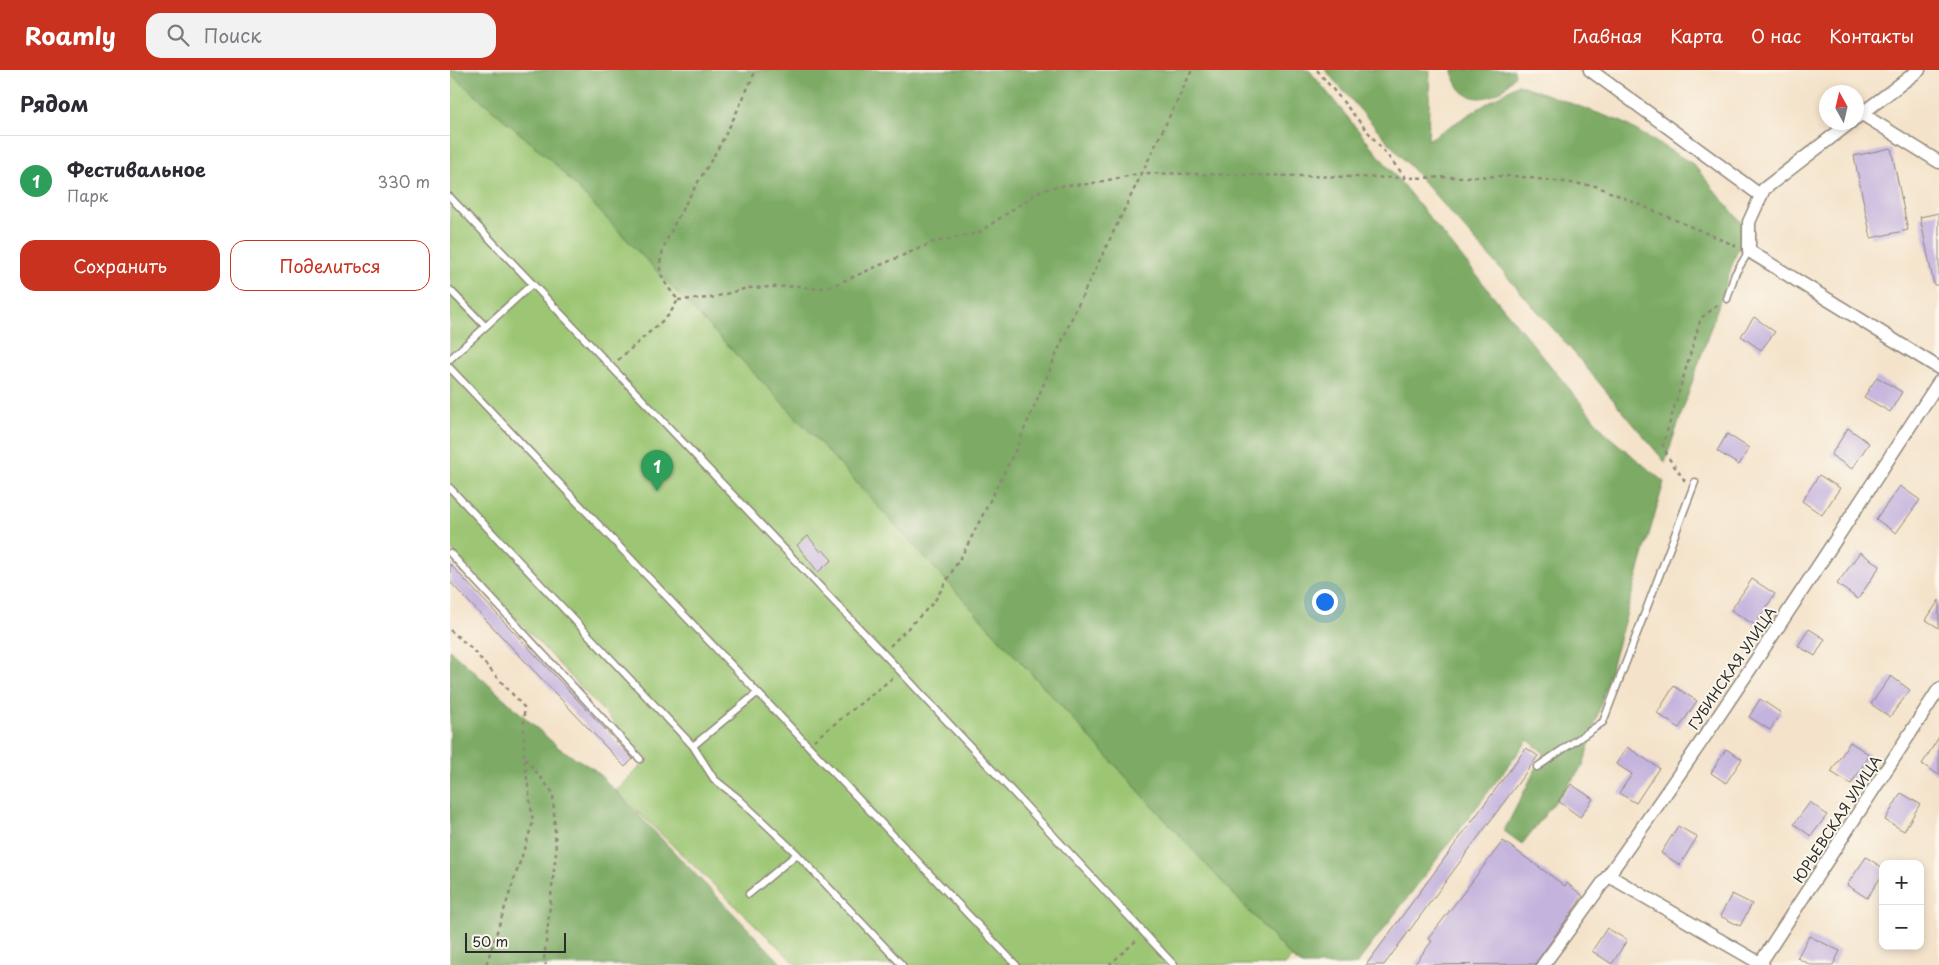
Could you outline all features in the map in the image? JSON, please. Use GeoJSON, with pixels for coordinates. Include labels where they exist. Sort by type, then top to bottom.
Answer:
{"type":"FeatureCollection","features":[{"type":"Feature","properties":{"kind":"street"},"geometry":{"type":"LineString","coordinates":[[1590,70],[1760,195]]}},
{"type":"Feature","properties":{"kind":"street"},"geometry":{"type":"LineString","coordinates":[[1864,112],[1919,70]]}},
{"type":"Feature","properties":{"kind":"street"},"geometry":{"type":"LineString","coordinates":[[1864,119],[1939,162]]}},
{"type":"Feature","properties":{"kind":"street"},"geometry":{"type":"LineString","coordinates":[[1841,130],[1764,189],[1749,222],[1750,251],[1939,368]]}},
{"type":"Feature","properties":{"kind":"street","name":"ГУБИНСКАЯ УЛИЦА"},"geometry":{"type":"LineString","coordinates":[[1543,965],[1609,876],[1779,625],[1939,382]]}},
{"type":"Feature","properties":{"kind":"street","name":"ЮРЬЕВСКАЯ УЛИЦА"},"geometry":{"type":"LineString","coordinates":[[1761,965],[1939,689]]}},
{"type":"Feature","properties":{"kind":"street"},"geometry":{"type":"LineString","coordinates":[[1609,876],[1761,965]]}},
{"type":"Feature","properties":{"kind":"lane"},"geometry":{"type":"LineString","coordinates":[[450,197],[531,285],[901,672],[1174,965]]}},
{"type":"Feature","properties":{"kind":"lane"},"geometry":{"type":"LineString","coordinates":[[1727,299],[1735,274],[1750,251]]}},
{"type":"Feature","properties":{"kind":"lane"},"geometry":{"type":"LineString","coordinates":[[450,359],[531,285]]}},
{"type":"Feature","properties":{"kind":"lane"},"geometry":{"type":"LineString","coordinates":[[450,290],[485,326]]}},
{"type":"Feature","properties":{"kind":"lane"},"geometry":{"type":"LineString","coordinates":[[450,368],[1016,965]]}},
{"type":"Feature","properties":{"kind":"lane"},"geometry":{"type":"LineString","coordinates":[[1537,767],[1602,722],[1695,482]]}},
{"type":"Feature","properties":{"kind":"lane"},"geometry":{"type":"LineString","coordinates":[[450,488],[693,746],[714,779],[738,798],[797,854],[902,965]]}},
{"type":"Feature","properties":{"kind":"lane"},"geometry":{"type":"LineString","coordinates":[[450,553],[640,759]]}},
{"type":"Feature","properties":{"kind":"lane"},"geometry":{"type":"LineString","coordinates":[[693,746],[757,693]]}},
{"type":"Feature","properties":{"kind":"lane"},"geometry":{"type":"LineString","coordinates":[[749,894],[797,854]]}},
{"type":"Feature","properties":{"kind":"path"},"geometry":{"type":"LineString","coordinates":[[678,300],[666,285],[660,267],[665,249],[672,230],[722,142],[756,70]]}},
{"type":"Feature","properties":{"kind":"path"},"geometry":{"type":"LineString","coordinates":[[882,654],[934,602],[966,548],[1015,451],[1074,313],[1192,70]]}},
{"type":"Feature","properties":{"kind":"path"},"geometry":{"type":"LineString","coordinates":[[1316,70],[1406,178]]}},
{"type":"Feature","properties":{"kind":"path"},"geometry":{"type":"LineString","coordinates":[[678,300],[711,298],[747,288],[799,286],[818,289],[826,287],[934,242],[978,233],[1040,191],[1058,186],[1089,184],[1142,173],[1406,178],[1514,176],[1596,186],[1750,251]]}},
{"type":"Feature","properties":{"kind":"path"},"geometry":{"type":"LineString","coordinates":[[1692,490],[1668,457],[1663,446],[1701,318],[1727,299]]}},
{"type":"Feature","properties":{"kind":"path"},"geometry":{"type":"LineString","coordinates":[[610,367],[669,315],[678,300]]}},
{"type":"Feature","properties":{"kind":"path"},"geometry":{"type":"LineString","coordinates":[[450,630],[470,647],[524,708],[524,756],[534,822],[486,965]]}},
{"type":"Feature","properties":{"kind":"path"},"geometry":{"type":"LineString","coordinates":[[807,746],[901,672]]}},
{"type":"Feature","properties":{"kind":"path"},"geometry":{"type":"LineString","coordinates":[[524,756],[553,793],[556,852],[544,960],[546,965]]}},
{"type":"Feature","properties":{"kind":"path"},"geometry":{"type":"LineString","coordinates":[[1109,965],[1144,934]]}},
{"type":"Feature","properties":{"kind":"green space"},"geometry":{"type":"Polygon","coordinates":[[[450,70],[1309,70],[1607,435],[1664,482],[1583,766],[1522,844],[1504,831],[1544,753],[1528,740],[1356,965],[1302,965],[1292,958],[811,433],[552,161],[450,73],[450,70]]]}},
{"type":"Feature","properties":{"kind":"green space"},"geometry":{"type":"Polygon","coordinates":[[[1325,70],[1430,70],[1428,140],[1518,84],[1622,122],[1693,164],[1745,227],[1665,462],[1570,348],[1325,70]]]}},
{"type":"Feature","properties":{"kind":"green space"},"geometry":{"type":"Polygon","coordinates":[[[1453,70],[1514,70],[1515,75],[1502,90],[1493,95],[1477,98],[1470,96],[1459,87],[1453,70]]]}},
{"type":"Feature","properties":{"kind":"green space"},"geometry":{"type":"Polygon","coordinates":[[[450,73],[552,161],[811,433],[1292,958],[1284,965],[797,965],[616,791],[648,759],[450,548],[450,73]]]}},
{"type":"Feature","properties":{"kind":"green space"},"geometry":{"type":"Polygon","coordinates":[[[450,650],[559,748],[595,770],[783,965],[450,965],[450,650]]]}},
{"type":"Feature","properties":{"kind":"building"},"geometry":{"type":"Polygon","coordinates":[[[1891,148],[1908,230],[1871,238],[1854,156],[1891,148]]]}},
{"type":"Feature","properties":{"kind":"building"},"geometry":{"type":"Polygon","coordinates":[[[1939,213],[1939,285],[1934,285],[1920,217],[1939,213]]]}},
{"type":"Feature","properties":{"kind":"building"},"geometry":{"type":"Polygon","coordinates":[[[1754,317],[1775,332],[1761,350],[1741,336],[1754,317]]]}},
{"type":"Feature","properties":{"kind":"building"},"geometry":{"type":"Polygon","coordinates":[[[1877,377],[1902,392],[1890,412],[1864,397],[1877,377]]]}},
{"type":"Feature","properties":{"kind":"building"},"geometry":{"type":"Polygon","coordinates":[[[1848,428],[1869,443],[1852,469],[1831,455],[1848,428]]]}},
{"type":"Feature","properties":{"kind":"building"},"geometry":{"type":"Polygon","coordinates":[[[1727,434],[1749,448],[1739,465],[1717,451],[1727,434]]]}},
{"type":"Feature","properties":{"kind":"building"},"geometry":{"type":"Polygon","coordinates":[[[1819,475],[1840,488],[1822,515],[1802,501],[1819,475]]]}},
{"type":"Feature","properties":{"kind":"building"},"geometry":{"type":"Polygon","coordinates":[[[1900,486],[1920,500],[1896,533],[1876,519],[1900,486]]]}},
{"type":"Feature","properties":{"kind":"building"},"geometry":{"type":"Polygon","coordinates":[[[808,536],[821,552],[823,550],[832,560],[818,572],[797,545],[808,536]]]}},
{"type":"Feature","properties":{"kind":"building"},"geometry":{"type":"Polygon","coordinates":[[[1860,552],[1880,566],[1858,599],[1837,584],[1860,552]]]}},
{"type":"Feature","properties":{"kind":"building"},"geometry":{"type":"Polygon","coordinates":[[[450,564],[633,759],[625,767],[450,582],[450,564]]]}},
{"type":"Feature","properties":{"kind":"building"},"geometry":{"type":"Polygon","coordinates":[[[1752,579],[1775,594],[1755,625],[1731,610],[1752,579]]]}},
{"type":"Feature","properties":{"kind":"building"},"geometry":{"type":"Polygon","coordinates":[[[1939,600],[1939,628],[1926,620],[1939,600]]]}},
{"type":"Feature","properties":{"kind":"building"},"geometry":{"type":"Polygon","coordinates":[[[1809,629],[1825,639],[1815,656],[1798,646],[1809,629]]]}},
{"type":"Feature","properties":{"kind":"building"},"geometry":{"type":"Polygon","coordinates":[[[1891,676],[1910,690],[1890,717],[1871,704],[1891,676]]]}},
{"type":"Feature","properties":{"kind":"building"},"geometry":{"type":"Polygon","coordinates":[[[1674,686],[1697,701],[1679,728],[1657,713],[1674,686]]]}},
{"type":"Feature","properties":{"kind":"building"},"geometry":{"type":"Polygon","coordinates":[[[1760,699],[1781,713],[1770,730],[1749,717],[1760,699]]]}},
{"type":"Feature","properties":{"kind":"building"},"geometry":{"type":"Polygon","coordinates":[[[1939,737],[1939,775],[1922,764],[1939,737]]]}},
{"type":"Feature","properties":{"kind":"building"},"geometry":{"type":"Polygon","coordinates":[[[1850,742],[1870,755],[1851,784],[1831,772],[1850,742]]]}},
{"type":"Feature","properties":{"kind":"building"},"geometry":{"type":"Polygon","coordinates":[[[1627,747],[1659,768],[1636,803],[1619,793],[1632,774],[1616,764],[1627,747]]]}},
{"type":"Feature","properties":{"kind":"building"},"geometry":{"type":"Polygon","coordinates":[[[1526,748],[1538,756],[1384,965],[1366,965],[1526,748]]]}},
{"type":"Feature","properties":{"kind":"building"},"geometry":{"type":"Polygon","coordinates":[[[1726,749],[1742,759],[1726,783],[1711,773],[1726,749]]]}},
{"type":"Feature","properties":{"kind":"building"},"geometry":{"type":"Polygon","coordinates":[[[1571,784],[1593,799],[1580,817],[1558,801],[1571,784]]]}},
{"type":"Feature","properties":{"kind":"building"},"geometry":{"type":"Polygon","coordinates":[[[1901,793],[1920,804],[1904,831],[1885,820],[1901,793]]]}},
{"type":"Feature","properties":{"kind":"building"},"geometry":{"type":"Polygon","coordinates":[[[1810,802],[1827,815],[1811,836],[1794,824],[1810,802]]]}},
{"type":"Feature","properties":{"kind":"building"},"geometry":{"type":"Polygon","coordinates":[[[1678,826],[1697,837],[1680,865],[1661,853],[1678,826]]]}},
{"type":"Feature","properties":{"kind":"building"},"geometry":{"type":"Polygon","coordinates":[[[1503,841],[1565,886],[1567,883],[1583,896],[1535,964],[1414,965],[1432,941],[1428,939],[1503,841]]]}},
{"type":"Feature","properties":{"kind":"building"},"geometry":{"type":"Polygon","coordinates":[[[1866,857],[1879,865],[1879,880],[1867,898],[1847,885],[1866,857]]]}},
{"type":"Feature","properties":{"kind":"building"},"geometry":{"type":"Polygon","coordinates":[[[1732,894],[1752,904],[1740,926],[1720,916],[1732,894]]]}},
{"type":"Feature","properties":{"kind":"building"},"geometry":{"type":"Polygon","coordinates":[[[1607,928],[1627,940],[1612,964],[1592,951],[1607,928]]]}},
{"type":"Feature","properties":{"kind":"building"},"geometry":{"type":"Polygon","coordinates":[[[1809,936],[1840,951],[1833,965],[1811,965],[1797,958],[1809,936]]]}},
{"type":"Feature","properties":{"kind":"place","name":"Фестивальное"},"geometry":{"type":"Point","coordinates":[657,491]}}]}
